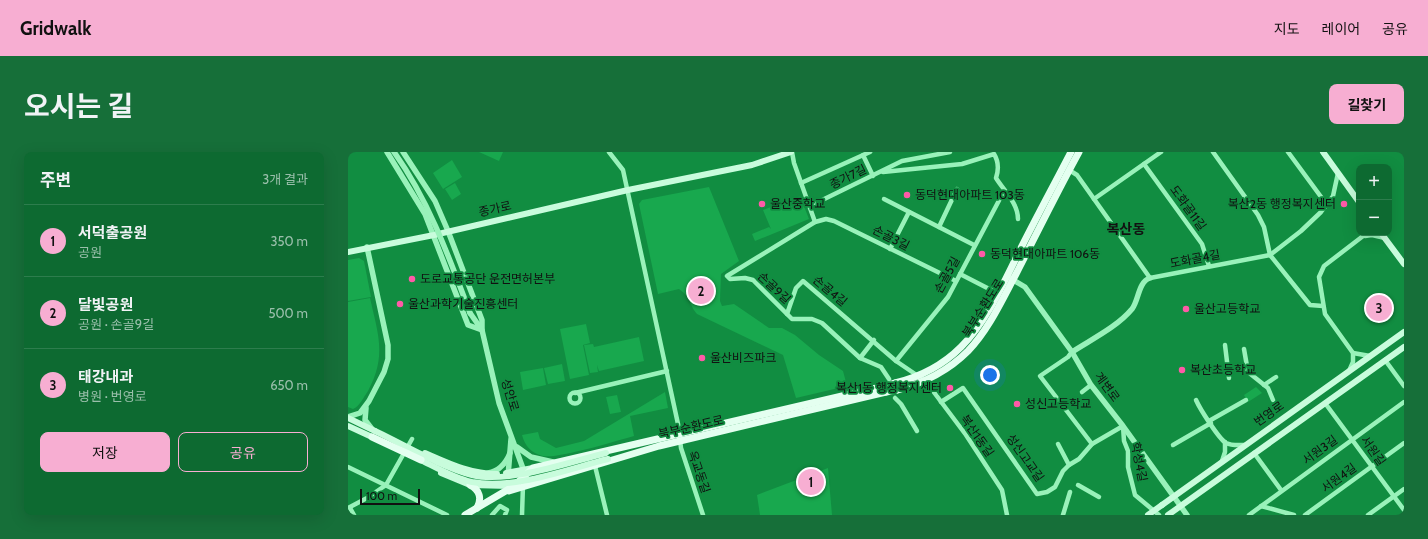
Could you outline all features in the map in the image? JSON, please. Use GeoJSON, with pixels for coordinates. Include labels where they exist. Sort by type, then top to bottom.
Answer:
{"type":"FeatureCollection","features":[{"type":"Feature","properties":{"kind":"main road","name":"종가로"},"geometry":{"type":"LineString","coordinates":[[348,252],[434,235],[628,190],[752,165],[792,152]]}},
{"type":"Feature","properties":{"kind":"main road","name":"북부순환도로"},"geometry":{"type":"LineString","coordinates":[[896,386],[918,376],[944,361],[961,347],[978,327],[997,293],[1010,278],[1071,152]]}},
{"type":"Feature","properties":{"kind":"main road","name":"북부순환도로"},"geometry":{"type":"LineString","coordinates":[[422,457],[462,479],[490,484],[512,482],[538,477],[607,456],[658,443],[896,386],[924,381],[949,367],[977,341],[1079,152]]}},
{"type":"Feature","properties":{"kind":"main road"},"geometry":{"type":"LineString","coordinates":[[1322,152],[1358,200]]}},
{"type":"Feature","properties":{"kind":"main road"},"geometry":{"type":"LineString","coordinates":[[1383,236],[1404,264]]}},
{"type":"Feature","properties":{"kind":"main road","name":"번영로"},"geometry":{"type":"LineString","coordinates":[[1148,515],[1404,332]]}},
{"type":"Feature","properties":{"kind":"main road","name":"번영로"},"geometry":{"type":"LineString","coordinates":[[1169,515],[1404,347]]}},
{"type":"Feature","properties":{"kind":"main road"},"geometry":{"type":"LineString","coordinates":[[348,417],[374,434],[422,457],[481,473],[525,472],[533,468],[606,449],[658,443]]}},
{"type":"Feature","properties":{"kind":"main road"},"geometry":{"type":"LineString","coordinates":[[348,426],[374,434]]}},
{"type":"Feature","properties":{"kind":"main road"},"geometry":{"type":"LineString","coordinates":[[465,515],[497,496],[519,487],[595,466],[658,443]]}},
{"type":"Feature","properties":{"kind":"main road"},"geometry":{"type":"LineString","coordinates":[[422,457],[450,478],[470,485],[476,489],[479,494],[480,502],[477,508]]}},
{"type":"Feature","properties":{"kind":"main road"},"geometry":{"type":"LineString","coordinates":[[519,487],[525,472]]}},
{"type":"Feature","properties":{"kind":"main road"},"geometry":{"type":"LineString","coordinates":[[470,485],[519,487]]}},
{"type":"Feature","properties":{"kind":"street"},"geometry":{"type":"LineString","coordinates":[[386,152],[425,214],[468,325],[482,330],[482,320],[435,201],[403,152]]}},
{"type":"Feature","properties":{"kind":"street","name":"성안로"},"geometry":{"type":"LineString","coordinates":[[394,152],[419,192],[438,227],[470,313],[482,330],[489,353],[495,388],[510,429],[514,445],[525,472]]}},
{"type":"Feature","properties":{"kind":"street"},"geometry":{"type":"LineString","coordinates":[[609,152],[623,170],[628,190],[680,438]]}},
{"type":"Feature","properties":{"kind":"street"},"geometry":{"type":"LineString","coordinates":[[792,152],[815,222]]}},
{"type":"Feature","properties":{"kind":"street"},"geometry":{"type":"LineString","coordinates":[[801,183],[870,152]]}},
{"type":"Feature","properties":{"kind":"street","name":"종가7길"},"geometry":{"type":"LineString","coordinates":[[810,206],[883,172],[902,161],[935,153],[950,152]]}},
{"type":"Feature","properties":{"kind":"street"},"geometry":{"type":"LineString","coordinates":[[1094,199],[1161,152]]}},
{"type":"Feature","properties":{"kind":"street"},"geometry":{"type":"LineString","coordinates":[[1213,152],[1258,215],[1264,227],[1270,255],[1310,305],[1323,306]]}},
{"type":"Feature","properties":{"kind":"street"},"geometry":{"type":"LineString","coordinates":[[1288,152],[1327,205]]}},
{"type":"Feature","properties":{"kind":"street"},"geometry":{"type":"LineString","coordinates":[[883,172],[962,164],[994,154],[998,160],[998,171],[996,178],[1004,191],[1014,202],[1018,211],[1018,219]]}},
{"type":"Feature","properties":{"kind":"street"},"geometry":{"type":"LineString","coordinates":[[863,155],[873,176]]}},
{"type":"Feature","properties":{"kind":"street","name":"도화골11길"},"geometry":{"type":"LineString","coordinates":[[1144,164],[1202,244],[1209,266]]}},
{"type":"Feature","properties":{"kind":"street"},"geometry":{"type":"LineString","coordinates":[[1069,170],[1077,175],[1150,278],[1144,282],[1141,287],[1136,303],[1120,321],[1072,352],[1068,358],[1040,376],[1092,444]]}},
{"type":"Feature","properties":{"kind":"street","name":"도화골4길"},"geometry":{"type":"LineString","coordinates":[[1150,278],[1270,255],[1310,223],[1327,205],[1335,190],[1338,173]]}},
{"type":"Feature","properties":{"kind":"street"},"geometry":{"type":"LineString","coordinates":[[939,227],[958,189]]}},
{"type":"Feature","properties":{"kind":"street","name":"손골5길"},"geometry":{"type":"LineString","coordinates":[[896,361],[940,307],[960,274],[974,245],[1004,191]]}},
{"type":"Feature","properties":{"kind":"street"},"geometry":{"type":"LineString","coordinates":[[884,199],[974,245]]}},
{"type":"Feature","properties":{"kind":"street"},"geometry":{"type":"LineString","coordinates":[[890,249],[910,212]]}},
{"type":"Feature","properties":{"kind":"street","name":"손골3길"},"geometry":{"type":"LineString","coordinates":[[815,222],[829,219],[956,281]]}},
{"type":"Feature","properties":{"kind":"street","name":"손골9길"},"geometry":{"type":"LineString","coordinates":[[815,222],[727,276],[730,279],[745,278],[753,280],[787,314],[795,319],[808,319],[822,323],[860,358],[882,367],[889,378]]}},
{"type":"Feature","properties":{"kind":"street"},"geometry":{"type":"LineString","coordinates":[[1349,371],[1353,362],[1352,353],[1329,320],[1323,306],[1319,277],[1321,270],[1329,262],[1365,236]]}},
{"type":"Feature","properties":{"kind":"street"},"geometry":{"type":"LineString","coordinates":[[348,417],[360,413],[367,404],[384,372],[388,359],[388,345],[367,248]]}},
{"type":"Feature","properties":{"kind":"street"},"geometry":{"type":"LineString","coordinates":[[960,274],[997,293]]}},
{"type":"Feature","properties":{"kind":"street"},"geometry":{"type":"LineString","coordinates":[[1284,274],[1290,275]]}},
{"type":"Feature","properties":{"kind":"street","name":"계변로"},"geometry":{"type":"LineString","coordinates":[[1010,278],[1025,287],[1072,352],[1091,385],[1123,426],[1187,515]]}},
{"type":"Feature","properties":{"kind":"street","name":"손골4길"},"geometry":{"type":"LineString","coordinates":[[787,314],[796,288],[803,281],[874,340],[896,361],[918,376]]}},
{"type":"Feature","properties":{"kind":"street"},"geometry":{"type":"LineString","coordinates":[[860,358],[874,340]]}},
{"type":"Feature","properties":{"kind":"street"},"geometry":{"type":"LineString","coordinates":[[1225,345],[1229,378]]}},
{"type":"Feature","properties":{"kind":"street"},"geometry":{"type":"LineString","coordinates":[[1244,349],[1248,372],[1268,388],[1273,400]]}},
{"type":"Feature","properties":{"kind":"street"},"geometry":{"type":"LineString","coordinates":[[1352,353],[1371,356]]}},
{"type":"Feature","properties":{"kind":"street"},"geometry":{"type":"LineString","coordinates":[[1385,360],[1404,386]]}},
{"type":"Feature","properties":{"kind":"street"},"geometry":{"type":"LineString","coordinates":[[589,390],[576,403],[570,401],[570,396],[575,393],[667,371]]}},
{"type":"Feature","properties":{"kind":"street","name":"복산1동길"},"geometry":{"type":"LineString","coordinates":[[918,376],[941,402],[1002,490],[1007,515]]}},
{"type":"Feature","properties":{"kind":"street"},"geometry":{"type":"LineString","coordinates":[[1264,385],[1276,377]]}},
{"type":"Feature","properties":{"kind":"street"},"geometry":{"type":"LineString","coordinates":[[1082,392],[1091,385]]}},
{"type":"Feature","properties":{"kind":"street","name":"성신고교길"},"geometry":{"type":"LineString","coordinates":[[941,402],[963,388],[1037,494],[1047,492],[1055,487],[1063,472],[1069,465],[1079,459],[1092,444],[1123,426]]}},
{"type":"Feature","properties":{"kind":"street"},"geometry":{"type":"LineString","coordinates":[[575,393],[578,394],[580,399]]}},
{"type":"Feature","properties":{"kind":"street"},"geometry":{"type":"LineString","coordinates":[[895,398],[902,404],[917,431]]}},
{"type":"Feature","properties":{"kind":"street"},"geometry":{"type":"LineString","coordinates":[[1196,400],[1225,442],[1225,452],[1222,461]]}},
{"type":"Feature","properties":{"kind":"street"},"geometry":{"type":"LineString","coordinates":[[1173,446],[1246,400]]}},
{"type":"Feature","properties":{"kind":"street","name":"서원3길"},"geometry":{"type":"LineString","coordinates":[[1248,515],[1404,402]]}},
{"type":"Feature","properties":{"kind":"street","name":"서원길"},"geometry":{"type":"LineString","coordinates":[[1325,403],[1404,510]]}},
{"type":"Feature","properties":{"kind":"street"},"geometry":{"type":"LineString","coordinates":[[367,404],[365,420],[374,434]]}},
{"type":"Feature","properties":{"kind":"street","name":"학성4길"},"geometry":{"type":"LineString","coordinates":[[1123,426],[1124,441],[1128,451],[1128,467],[1135,495],[1159,515]]}},
{"type":"Feature","properties":{"kind":"street","name":"옥교동길"},"geometry":{"type":"LineString","coordinates":[[680,438],[703,515]]}},
{"type":"Feature","properties":{"kind":"street"},"geometry":{"type":"LineString","coordinates":[[354,515],[349,508],[386,485],[412,439]]}},
{"type":"Feature","properties":{"kind":"street"},"geometry":{"type":"LineString","coordinates":[[1225,442],[1245,445]]}},
{"type":"Feature","properties":{"kind":"street","name":"서원4길"},"geometry":{"type":"LineString","coordinates":[[1305,515],[1404,443]]}},
{"type":"Feature","properties":{"kind":"street"},"geometry":{"type":"LineString","coordinates":[[1058,444],[1069,465]]}},
{"type":"Feature","properties":{"kind":"street"},"geometry":{"type":"LineString","coordinates":[[514,445],[531,457],[544,462],[555,462]]}},
{"type":"Feature","properties":{"kind":"street"},"geometry":{"type":"LineString","coordinates":[[497,496],[504,487],[509,473],[514,445]]}},
{"type":"Feature","properties":{"kind":"street"},"geometry":{"type":"LineString","coordinates":[[481,473],[492,472],[503,466],[514,445]]}},
{"type":"Feature","properties":{"kind":"street"},"geometry":{"type":"LineString","coordinates":[[1254,453],[1281,490]]}},
{"type":"Feature","properties":{"kind":"street"},"geometry":{"type":"LineString","coordinates":[[595,466],[607,515]]}},
{"type":"Feature","properties":{"kind":"street"},"geometry":{"type":"LineString","coordinates":[[348,467],[447,515]]}},
{"type":"Feature","properties":{"kind":"street"},"geometry":{"type":"LineString","coordinates":[[525,472],[529,480],[537,482]]}},
{"type":"Feature","properties":{"kind":"street"},"geometry":{"type":"LineString","coordinates":[[1078,485],[1099,497]]}},
{"type":"Feature","properties":{"kind":"street"},"geometry":{"type":"LineString","coordinates":[[519,487],[522,513]]}},
{"type":"Feature","properties":{"kind":"street"},"geometry":{"type":"LineString","coordinates":[[1368,515],[1404,489]]}},
{"type":"Feature","properties":{"kind":"street"},"geometry":{"type":"LineString","coordinates":[[1063,515],[1070,492]]}},
{"type":"Feature","properties":{"kind":"street"},"geometry":{"type":"LineString","coordinates":[[492,515],[500,506],[507,510],[506,515]]}},
{"type":"Feature","properties":{"kind":"street"},"geometry":{"type":"LineString","coordinates":[[1261,506],[1294,515]]}},
{"type":"Feature","properties":{"kind":"green space"},"geometry":{"type":"Polygon","coordinates":[[[479,152],[503,152],[499,161],[479,152]]]}},
{"type":"Feature","properties":{"kind":"green space"},"geometry":{"type":"Polygon","coordinates":[[[452,160],[462,177],[443,189],[433,173],[452,160]]]}},
{"type":"Feature","properties":{"kind":"green space"},"geometry":{"type":"Polygon","coordinates":[[[455,183],[461,194],[452,200],[445,189],[455,183]]]}},
{"type":"Feature","properties":{"kind":"green space"},"geometry":{"type":"Polygon","coordinates":[[[709,187],[739,261],[721,274],[720,301],[722,306],[734,304],[769,328],[782,328],[795,335],[819,355],[843,371],[847,386],[796,398],[783,355],[697,314],[686,295],[679,289],[658,294],[639,204],[642,200],[709,187]]]}},
{"type":"Feature","properties":{"kind":"green space"},"geometry":{"type":"Polygon","coordinates":[[[800,196],[809,219],[755,241],[752,234],[769,227],[771,229],[763,210],[800,196]]]}},
{"type":"Feature","properties":{"kind":"green space"},"geometry":{"type":"Polygon","coordinates":[[[359,258],[364,261],[371,297],[348,301],[348,260],[359,258]]]}},
{"type":"Feature","properties":{"kind":"green space"},"geometry":{"type":"Polygon","coordinates":[[[370,298],[378,334],[379,356],[374,378],[368,391],[360,404],[353,409],[348,407],[348,302],[370,298]]]}},
{"type":"Feature","properties":{"kind":"green space"},"geometry":{"type":"Polygon","coordinates":[[[586,324],[590,343],[583,345],[589,375],[570,379],[560,329],[586,324]]]}},
{"type":"Feature","properties":{"kind":"green space"},"geometry":{"type":"Polygon","coordinates":[[[639,337],[644,361],[599,371],[597,365],[598,372],[590,373],[584,345],[593,344],[594,347],[639,337]]]}},
{"type":"Feature","properties":{"kind":"green space"},"geometry":{"type":"Polygon","coordinates":[[[562,364],[565,381],[548,384],[544,368],[562,364]]]}},
{"type":"Feature","properties":{"kind":"green space"},"geometry":{"type":"Polygon","coordinates":[[[543,368],[546,385],[523,390],[520,372],[543,368]]]}},
{"type":"Feature","properties":{"kind":"green space"},"geometry":{"type":"Polygon","coordinates":[[[1256,387],[1262,393],[1248,402],[1244,395],[1256,387]]]}},
{"type":"Feature","properties":{"kind":"green space"},"geometry":{"type":"Polygon","coordinates":[[[665,392],[668,408],[630,416],[634,436],[561,455],[543,456],[532,451],[527,446],[522,435],[538,432],[540,439],[556,448],[584,441],[665,392]]]}},
{"type":"Feature","properties":{"kind":"green space"},"geometry":{"type":"Polygon","coordinates":[[[617,395],[621,412],[610,414],[606,397],[617,395]]]}},
{"type":"Feature","properties":{"kind":"green space"},"geometry":{"type":"Polygon","coordinates":[[[828,468],[832,515],[760,515],[757,495],[828,468]]]}},
{"type":"Feature","properties":{"kind":"place","name":"동덕현대아파트 103동"},"geometry":{"type":"Point","coordinates":[907,195]}},
{"type":"Feature","properties":{"kind":"place","name":"울산중학교"},"geometry":{"type":"Point","coordinates":[762,204]}},
{"type":"Feature","properties":{"kind":"place","name":"복산2동 행정복지센터"},"geometry":{"type":"Point","coordinates":[1344,204]}},
{"type":"Feature","properties":{"kind":"place","name":"동덕현대아파트 106동"},"geometry":{"type":"Point","coordinates":[982,254]}},
{"type":"Feature","properties":{"kind":"place","name":"도로교통공단 운전면허본부"},"geometry":{"type":"Point","coordinates":[412,279]}},
{"type":"Feature","properties":{"kind":"place","name":"달빛공원"},"geometry":{"type":"Point","coordinates":[701,291]}},
{"type":"Feature","properties":{"kind":"place","name":"울산과학기술진흥센터"},"geometry":{"type":"Point","coordinates":[400,304]}},
{"type":"Feature","properties":{"kind":"place","name":"태강내과"},"geometry":{"type":"Point","coordinates":[1379,308]}},
{"type":"Feature","properties":{"kind":"place","name":"울산고등학교"},"geometry":{"type":"Point","coordinates":[1186,309]}},
{"type":"Feature","properties":{"kind":"place","name":"울산비즈파크"},"geometry":{"type":"Point","coordinates":[702,358]}},
{"type":"Feature","properties":{"kind":"place","name":"복산초등학교"},"geometry":{"type":"Point","coordinates":[1182,370]}},
{"type":"Feature","properties":{"kind":"place","name":"복산1동 행정복지센터"},"geometry":{"type":"Point","coordinates":[950,388]}},
{"type":"Feature","properties":{"kind":"place","name":"성신고등학교"},"geometry":{"type":"Point","coordinates":[1017,404]}},
{"type":"Feature","properties":{"kind":"place","name":"서덕출공원"},"geometry":{"type":"Point","coordinates":[811,482]}},
{"type":"Feature","properties":{"kind":"district","name":"복산동"},"geometry":{"type":"Point","coordinates":[1126,229]}}]}
